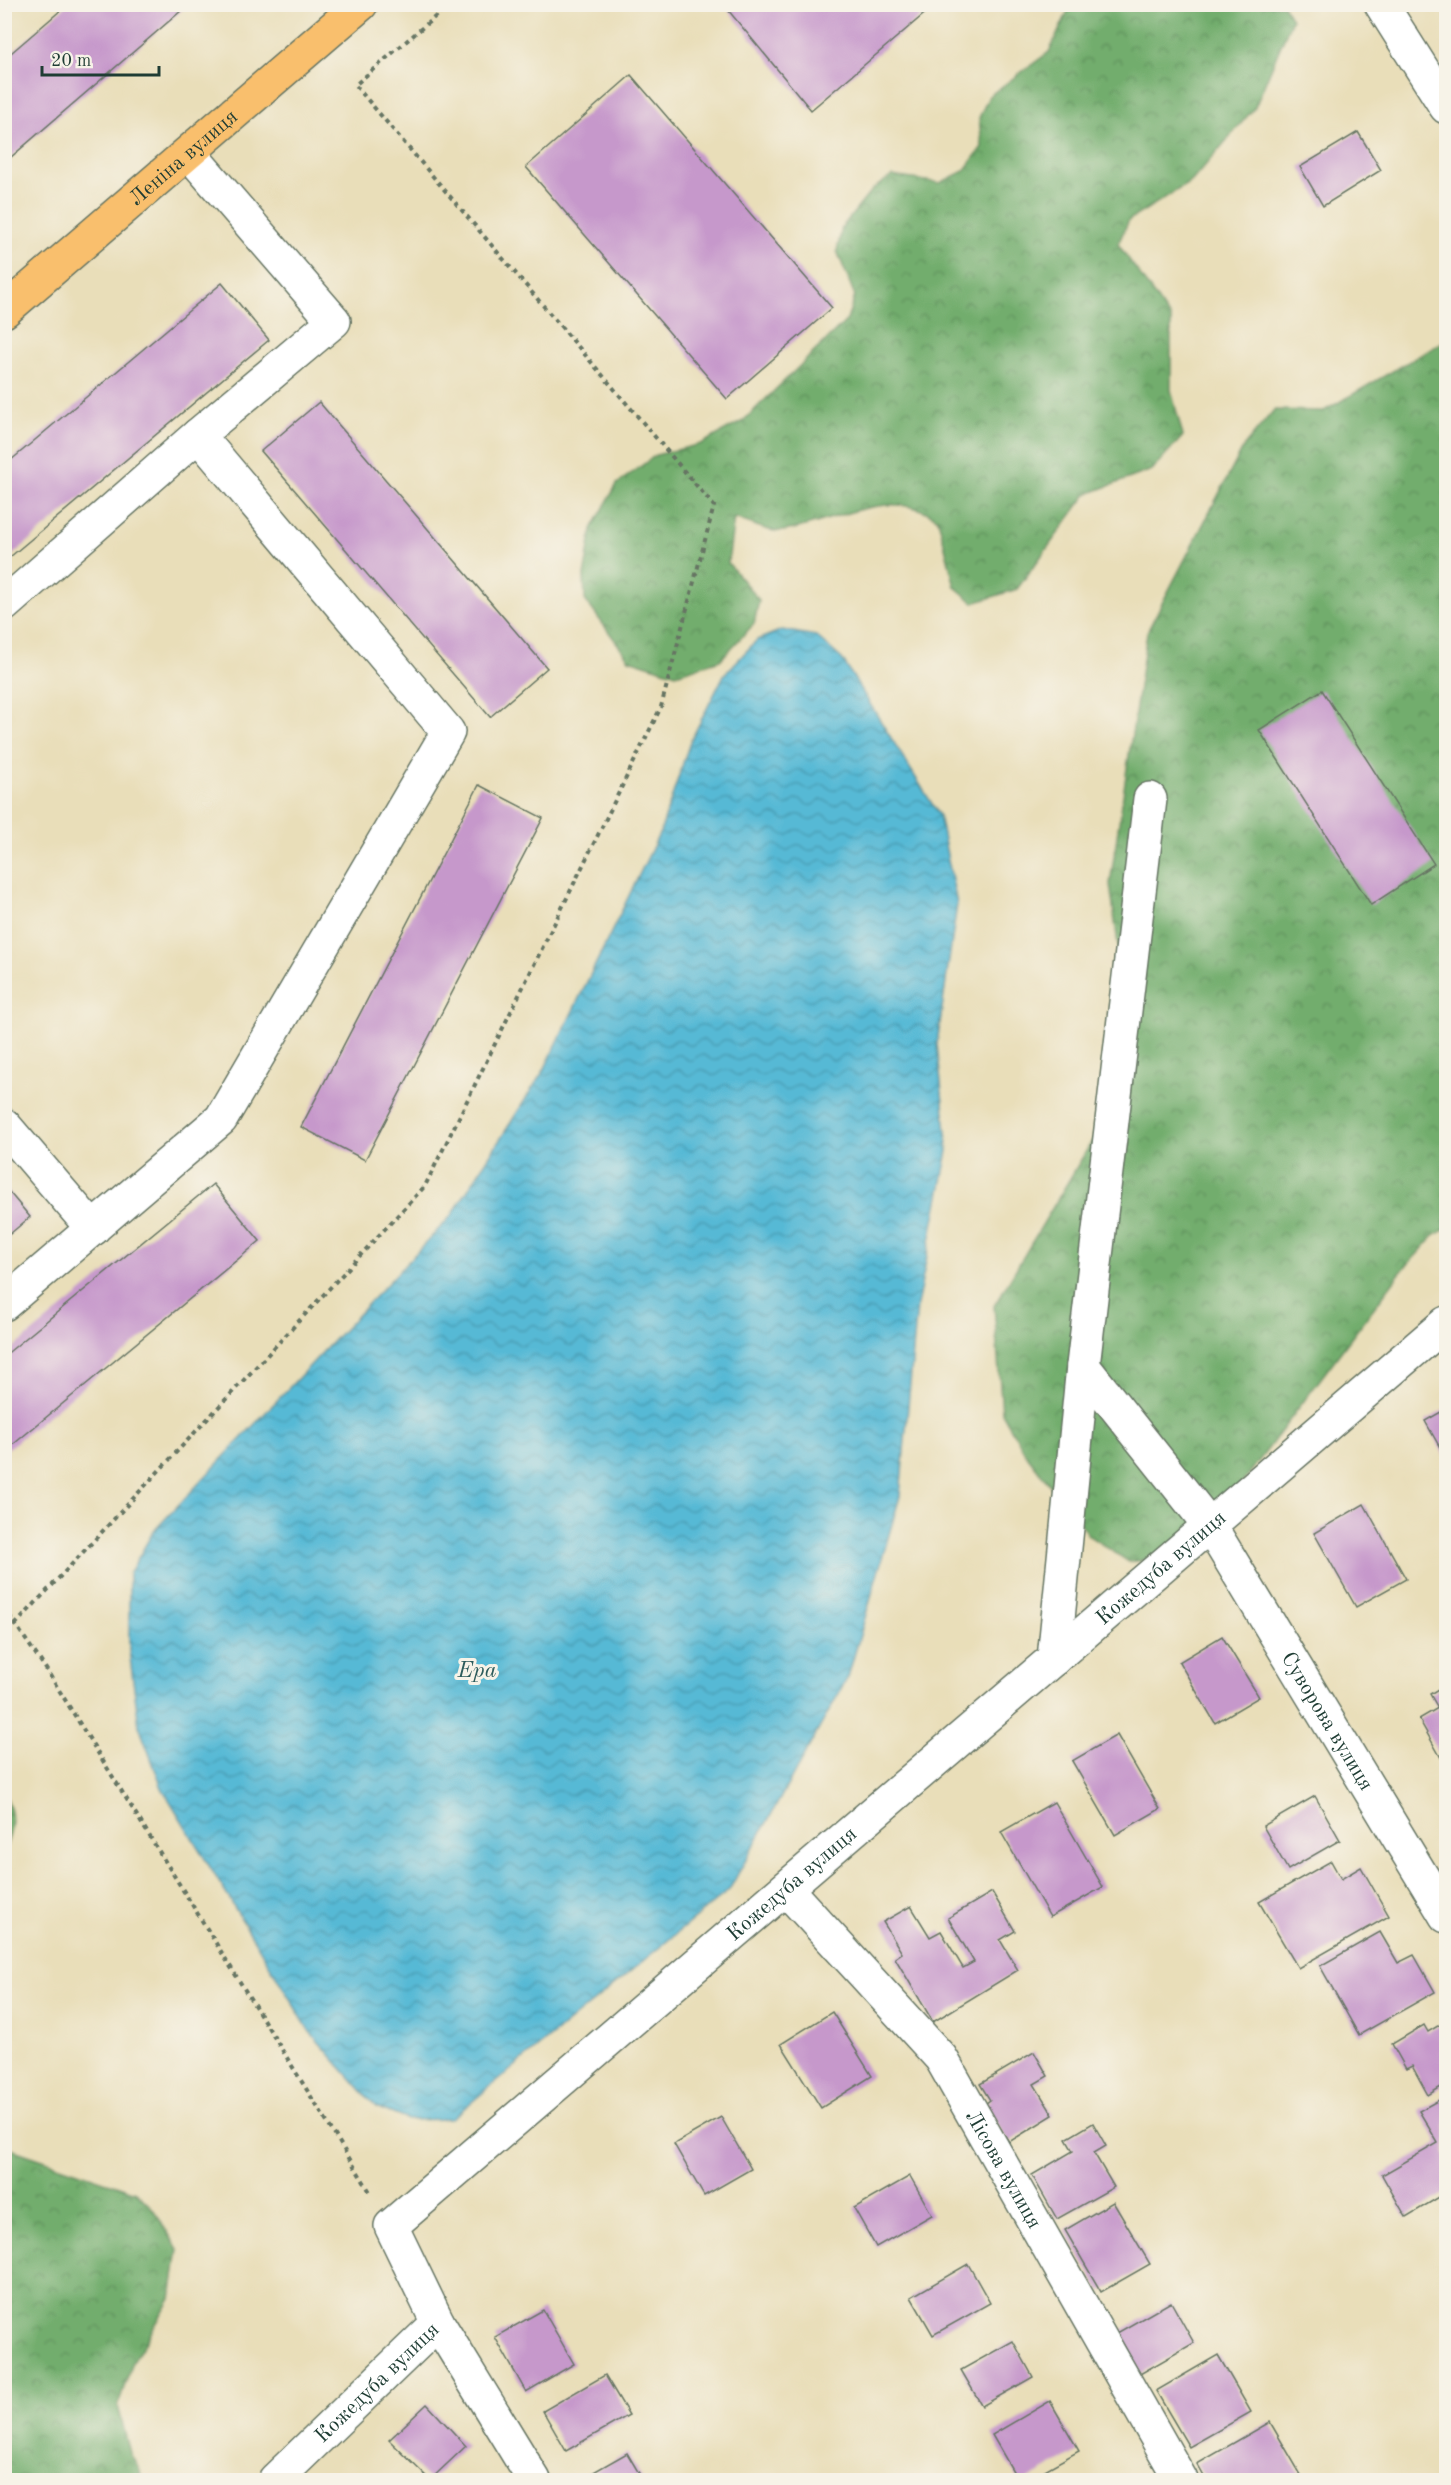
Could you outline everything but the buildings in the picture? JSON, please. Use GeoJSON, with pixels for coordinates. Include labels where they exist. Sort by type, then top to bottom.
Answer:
{"type":"FeatureCollection","features":[{"type":"Feature","properties":{"kind":"main road","name":"Леніна вулиця"},"geometry":{"type":"LineString","coordinates":[[4,311],[361,4]]}},
{"type":"Feature","properties":{"kind":"street"},"geometry":{"type":"LineString","coordinates":[[1381,4],[1446,107]]}},
{"type":"Feature","properties":{"kind":"street"},"geometry":{"type":"LineString","coordinates":[[4,605],[198,435],[334,321],[189,153]]}},
{"type":"Feature","properties":{"kind":"street"},"geometry":{"type":"LineString","coordinates":[[4,1304],[221,1119],[448,732],[198,435]]}},
{"type":"Feature","properties":{"kind":"street"},"geometry":{"type":"LineString","coordinates":[[1054,1659],[1083,1366],[1150,799]]}},
{"type":"Feature","properties":{"kind":"street"},"geometry":{"type":"LineString","coordinates":[[4,1125],[93,1229]]}},
{"type":"Feature","properties":{"kind":"street","name":"Кожедуба вулиця"},"geometry":{"type":"LineString","coordinates":[[274,2481],[438,2323],[391,2226],[1446,1323]]}},
{"type":"Feature","properties":{"kind":"street","name":"Суворова вулиця"},"geometry":{"type":"LineString","coordinates":[[1083,1366],[1210,1526],[1446,1916]]}},
{"type":"Feature","properties":{"kind":"street","name":"Лісова вулиця"},"geometry":{"type":"LineString","coordinates":[[786,1889],[941,2058],[1181,2481]]}},
{"type":"Feature","properties":{"kind":"street"},"geometry":{"type":"LineString","coordinates":[[438,2323],[534,2481]]}},
{"type":"Feature","properties":{"kind":"path"},"geometry":{"type":"LineString","coordinates":[[15,1625],[425,1186],[661,707],[667,685],[714,506],[355,85],[450,4]]}},
{"type":"Feature","properties":{"kind":"path"},"geometry":{"type":"LineString","coordinates":[[4,1608],[391,2226]]}},
{"type":"Feature","properties":{"kind":"green space"},"geometry":{"type":"Polygon","coordinates":[[[1067,5],[1283,5],[1292,19],[1255,107],[1192,181],[1129,220],[1118,244],[1171,319],[1171,390],[1183,436],[1152,470],[1087,494],[1017,589],[974,603],[955,587],[938,519],[919,509],[900,505],[861,509],[783,531],[765,529],[734,518],[728,563],[759,600],[754,624],[720,660],[676,674],[629,659],[585,600],[584,576],[592,529],[617,484],[656,455],[701,444],[743,421],[847,320],[855,296],[837,251],[842,227],[873,189],[892,176],[940,183],[964,171],[982,147],[979,118],[989,96],[1049,52],[1069,9],[1067,5]]]}},
{"type":"Feature","properties":{"kind":"green space"},"geometry":{"type":"Polygon","coordinates":[[[1446,340],[1446,1228],[1433,1237],[1400,1273],[1210,1526],[1175,1557],[1129,1562],[1089,1536],[1025,1453],[1002,1413],[994,1306],[1100,1128],[1130,1035],[1110,884],[1147,632],[1244,446],[1274,410],[1324,411],[1446,340]]]}},
{"type":"Feature","properties":{"kind":"green space"},"geometry":{"type":"Polygon","coordinates":[[[5,1795],[12,1821],[5,1849],[5,1795]]]}},
{"type":"Feature","properties":{"kind":"green space"},"geometry":{"type":"Polygon","coordinates":[[[5,2147],[136,2192],[153,2209],[178,2249],[171,2299],[133,2362],[118,2406],[130,2453],[145,2480],[5,2480],[5,2147]]]}},
{"type":"Feature","properties":{"kind":"water","name":"Ера"},"geometry":{"type":"Polygon","coordinates":[[[782,630],[816,636],[842,659],[939,815],[957,904],[937,1044],[948,1151],[917,1306],[900,1496],[848,1677],[729,1890],[451,2119],[408,2120],[376,2107],[310,2032],[162,1788],[139,1726],[129,1650],[129,1574],[153,1532],[452,1215],[544,1070],[661,830],[690,742],[724,675],[757,640],[782,630]]]}}]}
